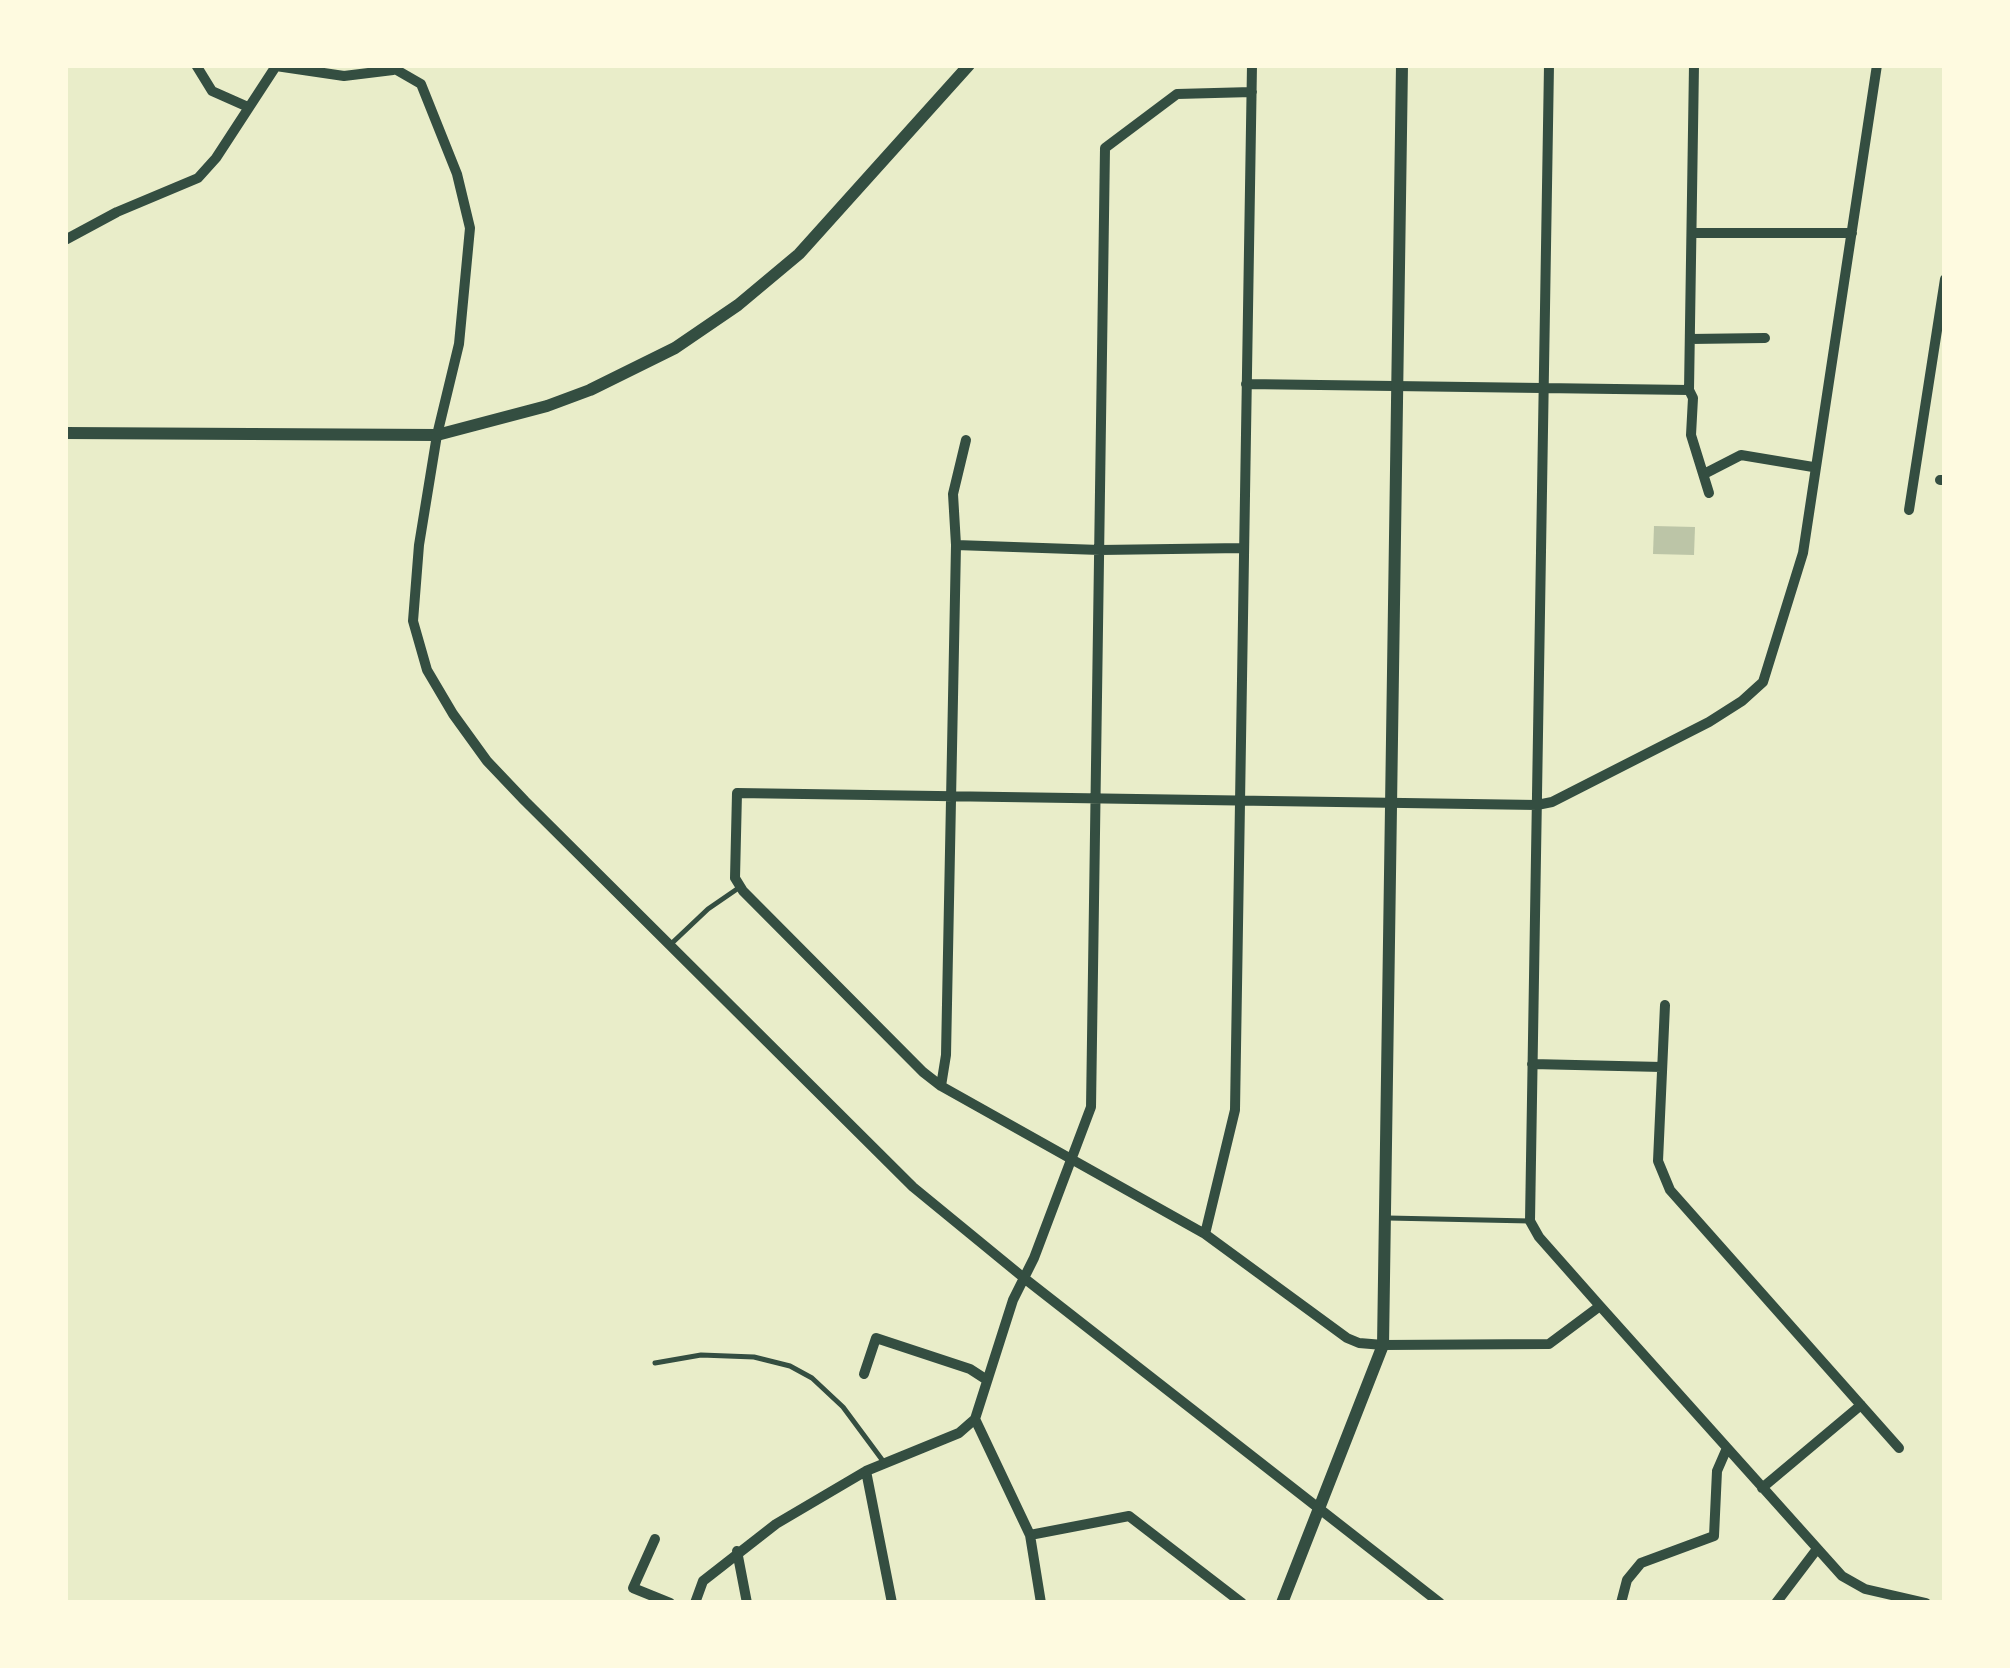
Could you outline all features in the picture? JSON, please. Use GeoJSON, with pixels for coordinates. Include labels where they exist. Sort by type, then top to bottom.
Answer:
{"type":"FeatureCollection","features":[{"type":"Feature","properties":{"kind":"street"},"geometry":{"type":"LineString","coordinates":[[196,65],[212,91],[248,107]]}},
{"type":"Feature","properties":{"kind":"street"},"geometry":{"type":"LineString","coordinates":[[65,433],[437,435],[547,406],[590,390],[634,371],[714,323],[799,254],[969,65]]}},
{"type":"Feature","properties":{"kind":"street"},"geometry":{"type":"LineString","coordinates":[[1205,1234],[1235,1110],[1252,65]]}},
{"type":"Feature","properties":{"kind":"street"},"geometry":{"type":"LineString","coordinates":[[1282,1603],[1382,1344],[1402,65]]}},
{"type":"Feature","properties":{"kind":"street"},"geometry":{"type":"LineString","coordinates":[[1549,65],[1530,1221],[1600,1306],[1817,1550],[1852,1584],[1926,1603]]}},
{"type":"Feature","properties":{"kind":"street"},"geometry":{"type":"LineString","coordinates":[[1694,65],[1689,390],[1693,398],[1691,435],[1709,493]]}},
{"type":"Feature","properties":{"kind":"street"},"geometry":{"type":"LineString","coordinates":[[1600,1306],[1549,1344],[1359,1343],[1334,1330],[1205,1234],[941,1086],[740,887],[735,878],[737,792],[1537,805],[1552,802],[1742,701],[1763,682],[1803,553],[1877,65]]}},
{"type":"Feature","properties":{"kind":"street"},"geometry":{"type":"LineString","coordinates":[[65,240],[116,212],[198,178],[216,158],[276,66],[344,76],[391,68],[422,84],[458,174],[470,228],[458,344],[437,435],[419,546],[414,621],[427,670],[487,761],[913,1186],[1024,1278],[1440,1603]]}},
{"type":"Feature","properties":{"kind":"street"},"geometry":{"type":"LineString","coordinates":[[695,1603],[703,1580],[776,1524],[866,1472],[959,1433],[975,1419],[1013,1300],[1091,1107],[1105,148],[1177,94],[1252,92]]}},
{"type":"Feature","properties":{"kind":"street"},"geometry":{"type":"LineString","coordinates":[[1692,233],[1852,233]]}},
{"type":"Feature","properties":{"kind":"street"},"geometry":{"type":"LineString","coordinates":[[1909,510],[1945,279]]}},
{"type":"Feature","properties":{"kind":"street"},"geometry":{"type":"LineString","coordinates":[[1690,339],[1765,338]]}},
{"type":"Feature","properties":{"kind":"street"},"geometry":{"type":"LineString","coordinates":[[1246,384],[1689,390]]}},
{"type":"Feature","properties":{"kind":"street"},"geometry":{"type":"LineString","coordinates":[[941,1086],[946,1056],[956,545],[953,494],[966,440]]}},
{"type":"Feature","properties":{"kind":"street"},"geometry":{"type":"LineString","coordinates":[[1704,474],[1741,455],[1814,468]]}},
{"type":"Feature","properties":{"kind":"street"},"geometry":{"type":"LineString","coordinates":[[956,545],[1100,550],[1243,548]]}},
{"type":"Feature","properties":{"kind":"street"},"geometry":{"type":"LineString","coordinates":[[1665,1005],[1658,1161],[1670,1190],[1898,1448]]}},
{"type":"Feature","properties":{"kind":"street"},"geometry":{"type":"LineString","coordinates":[[1532,1064],[1662,1067]]}},
{"type":"Feature","properties":{"kind":"street"},"geometry":{"type":"LineString","coordinates":[[864,1374],[876,1338],[970,1368],[987,1380]]}},
{"type":"Feature","properties":{"kind":"street"},"geometry":{"type":"LineString","coordinates":[[1762,1488],[1861,1405]]}},
{"type":"Feature","properties":{"kind":"street"},"geometry":{"type":"LineString","coordinates":[[975,1419],[1030,1535],[1041,1603]]}},
{"type":"Feature","properties":{"kind":"street"},"geometry":{"type":"LineString","coordinates":[[1621,1603],[1628,1580],[1640,1562],[1714,1536],[1717,1472],[1727,1448]]}},
{"type":"Feature","properties":{"kind":"street"},"geometry":{"type":"LineString","coordinates":[[866,1472],[892,1603]]}},
{"type":"Feature","properties":{"kind":"street"},"geometry":{"type":"LineString","coordinates":[[1030,1535],[1129,1516],[1242,1603]]}},
{"type":"Feature","properties":{"kind":"street"},"geometry":{"type":"LineString","coordinates":[[654,1539],[634,1588],[670,1603]]}},
{"type":"Feature","properties":{"kind":"street"},"geometry":{"type":"LineString","coordinates":[[1776,1603],[1817,1550]]}},
{"type":"Feature","properties":{"kind":"street"},"geometry":{"type":"LineString","coordinates":[[737,1552],[747,1603]]}},
{"type":"Feature","properties":{"kind":"lane"},"geometry":{"type":"LineString","coordinates":[[671,944],[717,901],[740,887]]}},
{"type":"Feature","properties":{"kind":"lane"},"geometry":{"type":"LineString","coordinates":[[1384,1218],[1530,1221]]}},
{"type":"Feature","properties":{"kind":"lane"},"geometry":{"type":"LineString","coordinates":[[655,1363],[702,1355],[754,1357],[790,1366],[812,1378],[843,1407],[886,1466]]}},
{"type":"Feature","properties":{"kind":"building"},"geometry":{"type":"Polygon","coordinates":[[[1654,526],[1695,527],[1694,555],[1653,554],[1654,526]]]}}]}
